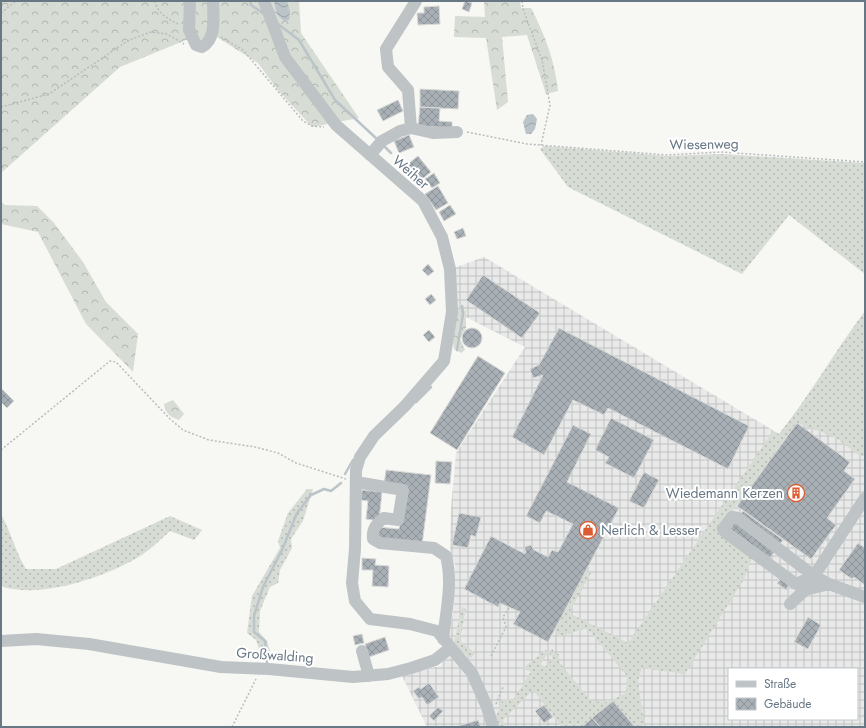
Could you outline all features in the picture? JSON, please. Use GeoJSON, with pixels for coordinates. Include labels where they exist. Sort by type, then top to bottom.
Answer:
{"type":"FeatureCollection","features":[{"type":"Feature","properties":{"kind":"street"},"geometry":{"type":"LineString","coordinates":[[190,1],[189,30],[196,45],[202,47],[206,45],[213,32],[213,1]]}},
{"type":"Feature","properties":{"kind":"street"},"geometry":{"type":"LineString","coordinates":[[264,1],[285,57],[336,124],[376,148]]}},
{"type":"Feature","properties":{"kind":"street"},"geometry":{"type":"LineString","coordinates":[[416,1],[386,49],[388,67],[408,90],[411,128],[433,133],[457,132]]}},
{"type":"Feature","properties":{"kind":"street","name":"Weiher"},"geometry":{"type":"LineString","coordinates":[[411,128],[400,132],[376,148],[423,201],[442,237],[450,270],[452,312],[444,361],[405,406],[374,436],[360,457],[356,470],[355,549],[352,583],[355,602],[370,619],[410,624],[437,631],[446,644]]}},
{"type":"Feature","properties":{"kind":"street"},"geometry":{"type":"LineString","coordinates":[[356,482],[403,490],[398,520],[384,518],[376,525],[372,532],[374,539],[380,543],[434,548],[446,556],[449,567],[449,599],[446,644],[472,673],[487,706],[494,727]]}},
{"type":"Feature","properties":{"kind":"street"},"geometry":{"type":"LineString","coordinates":[[865,498],[814,576],[796,584],[726,533],[724,529],[732,517],[738,518],[814,576],[829,584],[865,597]]}},
{"type":"Feature","properties":{"kind":"street"},"geometry":{"type":"LineString","coordinates":[[790,604],[805,590],[829,584]]}},
{"type":"Feature","properties":{"kind":"street","name":"Großwalding"},"geometry":{"type":"LineString","coordinates":[[1,641],[36,639],[89,644],[222,667],[261,668],[353,677],[388,674],[435,660],[446,644]]}},
{"type":"Feature","properties":{"kind":"street"},"geometry":{"type":"LineString","coordinates":[[362,651],[369,676]]}},
{"type":"Feature","properties":{"kind":"path"},"geometry":{"type":"LineString","coordinates":[[1,13],[16,1]]}},
{"type":"Feature","properties":{"kind":"path"},"geometry":{"type":"LineString","coordinates":[[155,1],[156,6],[162,15],[189,30]]}},
{"type":"Feature","properties":{"kind":"path"},"geometry":{"type":"LineString","coordinates":[[457,132],[541,145],[550,104],[542,60],[523,9],[522,1]]}},
{"type":"Feature","properties":{"kind":"path"},"geometry":{"type":"LineString","coordinates":[[1,107],[48,94],[129,40],[151,32],[167,34],[184,44],[196,45]]}},
{"type":"Feature","properties":{"kind":"path"},"geometry":{"type":"LineString","coordinates":[[213,32],[243,50],[303,121],[312,126],[324,127],[336,124]]}},
{"type":"Feature","properties":{"kind":"path","name":"Wiesenweg"},"geometry":{"type":"LineString","coordinates":[[541,145],[544,144],[667,155],[721,152],[865,162]]}},
{"type":"Feature","properties":{"kind":"path"},"geometry":{"type":"LineString","coordinates":[[1,450],[110,361],[116,362],[170,419],[183,430],[209,440],[255,447],[278,453],[296,463],[356,482]]}},
{"type":"Feature","properties":{"kind":"path"},"geometry":{"type":"LineString","coordinates":[[491,656],[506,627],[503,617],[510,608]]}},
{"type":"Feature","properties":{"kind":"path"},"geometry":{"type":"LineString","coordinates":[[550,655],[553,649]]}},
{"type":"Feature","properties":{"kind":"path"},"geometry":{"type":"LineString","coordinates":[[232,727],[261,668]]}},
{"type":"Feature","properties":{"kind":"path"},"geometry":{"type":"LineString","coordinates":[[499,697],[503,687]]}},
{"type":"Feature","properties":{"kind":"shaded area"},"geometry":{"type":"Polygon","coordinates":[[[484,257],[779,434],[796,412],[865,440],[865,727],[427,727],[401,674],[441,666],[453,614],[455,565],[450,551],[451,508],[456,453],[525,347],[456,312],[451,269],[484,257]]]}},
{"type":"Feature","properties":{"kind":"green space"},"geometry":{"type":"Polygon","coordinates":[[[1,1],[299,1],[301,33],[359,118],[312,127],[277,89],[258,63],[212,34],[207,45],[191,38],[120,67],[1,173],[1,1]]]}},
{"type":"Feature","properties":{"kind":"green space"},"geometry":{"type":"Polygon","coordinates":[[[484,1],[520,1],[521,8],[531,8],[549,48],[557,80],[558,91],[546,94],[527,35],[502,37],[508,102],[497,110],[486,38],[454,37],[455,16],[485,17],[484,1]]]}},
{"type":"Feature","properties":{"kind":"green space"},"geometry":{"type":"Polygon","coordinates":[[[544,146],[668,156],[721,154],[865,163],[865,274],[789,215],[742,274],[568,187],[540,149],[544,146]]]}},
{"type":"Feature","properties":{"kind":"green space"},"geometry":{"type":"Polygon","coordinates":[[[1,202],[5,205],[37,206],[54,223],[83,262],[106,302],[138,334],[133,372],[86,324],[38,232],[1,224],[1,202]]]}},
{"type":"Feature","properties":{"kind":"green space"},"geometry":{"type":"Polygon","coordinates":[[[457,308],[466,311],[466,328],[460,339],[465,350],[461,353],[454,349],[453,342],[457,308]]]}},
{"type":"Feature","properties":{"kind":"green space"},"geometry":{"type":"Polygon","coordinates":[[[865,311],[865,456],[860,456],[835,437],[797,423],[718,530],[753,556],[744,579],[685,674],[642,668],[638,681],[644,724],[647,727],[635,727],[613,701],[582,727],[562,727],[533,690],[503,720],[505,727],[499,727],[496,717],[503,699],[513,700],[531,672],[523,668],[546,650],[550,651],[540,664],[545,667],[553,658],[551,656],[553,653],[559,654],[559,662],[591,701],[608,702],[626,693],[627,676],[587,628],[559,637],[554,630],[586,571],[591,573],[569,613],[628,643],[773,431],[779,434],[865,311]]]}},
{"type":"Feature","properties":{"kind":"green space"},"geometry":{"type":"Polygon","coordinates":[[[173,400],[184,414],[179,420],[168,414],[164,404],[173,400]]]}},
{"type":"Feature","properties":{"kind":"green space"},"geometry":{"type":"Polygon","coordinates":[[[307,489],[313,489],[303,521],[291,539],[292,548],[280,570],[278,583],[270,587],[260,611],[259,632],[267,641],[272,658],[263,660],[256,640],[247,633],[252,596],[280,548],[278,541],[288,513],[307,489]]]}},
{"type":"Feature","properties":{"kind":"green space"},"geometry":{"type":"Polygon","coordinates":[[[1,514],[26,569],[56,569],[170,516],[202,530],[194,540],[170,531],[150,549],[137,558],[107,573],[90,579],[54,588],[19,590],[3,587],[1,582],[1,514]]]}},
{"type":"Feature","properties":{"kind":"green space"},"geometry":{"type":"Polygon","coordinates":[[[462,607],[466,609],[460,638],[461,642],[475,653],[471,658],[453,647],[462,607]]]}},
{"type":"Feature","properties":{"kind":"water"},"geometry":{"type":"Polygon","coordinates":[[[274,1],[287,1],[290,12],[289,20],[284,21],[277,14],[274,1]]]}},
{"type":"Feature","properties":{"kind":"water"},"geometry":{"type":"Polygon","coordinates":[[[533,114],[537,119],[535,129],[531,134],[526,134],[523,122],[527,115],[533,114]]]}},
{"type":"Feature","properties":{"kind":"building"},"geometry":{"type":"Polygon","coordinates":[[[465,1],[472,3],[469,12],[462,9],[465,1]]]}},
{"type":"Feature","properties":{"kind":"building"},"geometry":{"type":"Polygon","coordinates":[[[439,6],[440,24],[418,25],[417,13],[424,13],[424,7],[439,6]]]}},
{"type":"Feature","properties":{"kind":"building"},"geometry":{"type":"Polygon","coordinates":[[[420,89],[459,91],[458,109],[420,107],[420,89]]]}},
{"type":"Feature","properties":{"kind":"building"},"geometry":{"type":"Polygon","coordinates":[[[398,100],[403,111],[383,121],[377,110],[398,100]]]}},
{"type":"Feature","properties":{"kind":"building"},"geometry":{"type":"Polygon","coordinates":[[[420,107],[440,108],[439,121],[452,122],[452,128],[418,126],[420,107]]]}},
{"type":"Feature","properties":{"kind":"building"},"geometry":{"type":"Polygon","coordinates":[[[409,135],[414,147],[399,153],[394,141],[409,135]]]}},
{"type":"Feature","properties":{"kind":"building"},"geometry":{"type":"Polygon","coordinates":[[[418,156],[431,172],[417,183],[404,167],[418,156]]]}},
{"type":"Feature","properties":{"kind":"building"},"geometry":{"type":"Polygon","coordinates":[[[434,173],[440,183],[432,188],[425,179],[434,173]]]}},
{"type":"Feature","properties":{"kind":"building"},"geometry":{"type":"Polygon","coordinates":[[[438,186],[448,203],[436,210],[425,194],[438,186]]]}},
{"type":"Feature","properties":{"kind":"building"},"geometry":{"type":"Polygon","coordinates":[[[450,205],[456,214],[444,221],[439,212],[450,205]]]}},
{"type":"Feature","properties":{"kind":"building"},"geometry":{"type":"Polygon","coordinates":[[[463,228],[466,236],[457,239],[454,232],[463,228]]]}},
{"type":"Feature","properties":{"kind":"building"},"geometry":{"type":"Polygon","coordinates":[[[428,264],[434,271],[428,276],[422,270],[428,264]]]}},
{"type":"Feature","properties":{"kind":"building"},"geometry":{"type":"Polygon","coordinates":[[[483,275],[540,313],[522,338],[466,300],[483,275]]]}},
{"type":"Feature","properties":{"kind":"building"},"geometry":{"type":"Polygon","coordinates":[[[431,294],[436,300],[430,305],[425,299],[431,294]]]}},
{"type":"Feature","properties":{"kind":"building"},"geometry":{"type":"Polygon","coordinates":[[[468,328],[476,328],[482,334],[482,342],[476,348],[468,348],[462,342],[462,334],[468,328]]]}},
{"type":"Feature","properties":{"kind":"building"},"geometry":{"type":"Polygon","coordinates":[[[559,328],[749,426],[728,469],[608,408],[604,415],[573,400],[544,455],[512,437],[543,375],[533,378],[530,369],[539,365],[559,328]]]}},
{"type":"Feature","properties":{"kind":"building"},"geometry":{"type":"Polygon","coordinates":[[[429,330],[435,337],[429,342],[423,335],[429,330]]]}},
{"type":"Feature","properties":{"kind":"building"},"geometry":{"type":"Polygon","coordinates":[[[478,356],[505,373],[457,450],[430,433],[478,356]]]}},
{"type":"Feature","properties":{"kind":"building"},"geometry":{"type":"Polygon","coordinates":[[[1,388],[14,401],[7,408],[1,402],[1,388]]]}},
{"type":"Feature","properties":{"kind":"building"},"geometry":{"type":"Polygon","coordinates":[[[611,418],[654,440],[634,478],[605,463],[609,457],[595,450],[611,418]]]}},
{"type":"Feature","properties":{"kind":"building","name":"Wiedemann Kerzen"},"geometry":{"type":"Polygon","coordinates":[[[797,423],[850,462],[844,471],[855,479],[827,518],[836,525],[811,559],[737,506],[797,423]]]}},
{"type":"Feature","properties":{"kind":"building","name":"Nerlich & Lesser"},"geometry":{"type":"Polygon","coordinates":[[[573,425],[591,434],[567,482],[619,508],[548,642],[513,624],[520,612],[500,603],[498,607],[464,589],[491,536],[525,554],[526,552],[524,547],[531,545],[534,550],[548,557],[552,550],[558,552],[573,524],[546,511],[540,523],[526,516],[573,425]]]}},
{"type":"Feature","properties":{"kind":"building"},"geometry":{"type":"Polygon","coordinates":[[[436,461],[452,462],[450,484],[435,483],[436,461]]]}},
{"type":"Feature","properties":{"kind":"building"},"geometry":{"type":"Polygon","coordinates":[[[386,470],[431,475],[422,545],[376,539],[378,527],[399,529],[405,488],[384,485],[386,470]]]}},
{"type":"Feature","properties":{"kind":"building"},"geometry":{"type":"Polygon","coordinates":[[[644,472],[659,480],[644,508],[629,501],[644,472]]]}},
{"type":"Feature","properties":{"kind":"building"},"geometry":{"type":"Polygon","coordinates":[[[362,490],[382,492],[379,521],[366,519],[368,501],[361,500],[362,490]]]}},
{"type":"Feature","properties":{"kind":"building"},"geometry":{"type":"Polygon","coordinates":[[[743,511],[783,540],[770,558],[730,529],[743,511]]]}},
{"type":"Feature","properties":{"kind":"building"},"geometry":{"type":"Polygon","coordinates":[[[459,513],[481,517],[476,537],[471,535],[468,548],[452,545],[459,513]]]}},
{"type":"Feature","properties":{"kind":"building"},"geometry":{"type":"Polygon","coordinates":[[[858,543],[865,548],[865,585],[854,577],[852,579],[839,570],[858,543]]]}},
{"type":"Feature","properties":{"kind":"building"},"geometry":{"type":"Polygon","coordinates":[[[362,558],[376,559],[375,565],[389,566],[388,587],[372,586],[373,570],[362,570],[362,558]]]}},
{"type":"Feature","properties":{"kind":"building"},"geometry":{"type":"Polygon","coordinates":[[[781,579],[789,585],[786,590],[777,583],[781,579]]]}},
{"type":"Feature","properties":{"kind":"building"},"geometry":{"type":"Polygon","coordinates":[[[808,617],[821,625],[808,649],[794,642],[808,617]]]}},
{"type":"Feature","properties":{"kind":"building"},"geometry":{"type":"Polygon","coordinates":[[[362,634],[364,643],[355,645],[353,636],[362,634]]]}},
{"type":"Feature","properties":{"kind":"building"},"geometry":{"type":"Polygon","coordinates":[[[385,637],[389,650],[369,657],[365,644],[385,637]]]}},
{"type":"Feature","properties":{"kind":"building"},"geometry":{"type":"Polygon","coordinates":[[[429,683],[439,697],[427,705],[422,697],[419,699],[413,691],[419,687],[421,689],[429,683]]]}},
{"type":"Feature","properties":{"kind":"building"},"geometry":{"type":"Polygon","coordinates":[[[613,701],[635,727],[600,727],[592,718],[613,701]]]}},
{"type":"Feature","properties":{"kind":"building"},"geometry":{"type":"Polygon","coordinates":[[[544,705],[553,717],[544,723],[535,711],[544,705]]]}},
{"type":"Feature","properties":{"kind":"building"},"geometry":{"type":"Polygon","coordinates":[[[438,707],[443,711],[434,721],[429,716],[438,707]]]}},
{"type":"Feature","properties":{"kind":"building"},"geometry":{"type":"Polygon","coordinates":[[[592,718],[600,727],[582,727],[592,718]]]}},
{"type":"Feature","properties":{"kind":"building"},"geometry":{"type":"Polygon","coordinates":[[[478,720],[481,727],[455,727],[478,720]]]}},
{"type":"Feature","properties":{"kind":"waterway"},"geometry":{"type":"LineString","coordinates":[[250,1],[251,5],[264,14]]}},
{"type":"Feature","properties":{"kind":"waterway"},"geometry":{"type":"LineString","coordinates":[[278,24],[299,40],[335,100],[378,140]]}},
{"type":"Feature","properties":{"kind":"waterway"},"geometry":{"type":"LineString","coordinates":[[383,145],[391,153]]}},
{"type":"Feature","properties":{"kind":"waterway"},"geometry":{"type":"LineString","coordinates":[[457,350],[463,314],[462,306]]}},
{"type":"Feature","properties":{"kind":"waterway"},"geometry":{"type":"LineString","coordinates":[[416,402],[431,387]]}},
{"type":"Feature","properties":{"kind":"waterway"},"geometry":{"type":"LineString","coordinates":[[345,474],[353,460]]}},
{"type":"Feature","properties":{"kind":"waterway"},"geometry":{"type":"LineString","coordinates":[[267,664],[265,641],[254,632],[254,616],[263,587],[282,550],[297,513],[311,495],[324,489],[331,491],[341,483]]}},
{"type":"Feature","properties":{"kind":"place","name":"Wiedemann Kerzen"},"geometry":{"type":"Point","coordinates":[796,493]}},
{"type":"Feature","properties":{"kind":"place","name":"Nerlich & Lesser"},"geometry":{"type":"Point","coordinates":[588,530]}}]}
